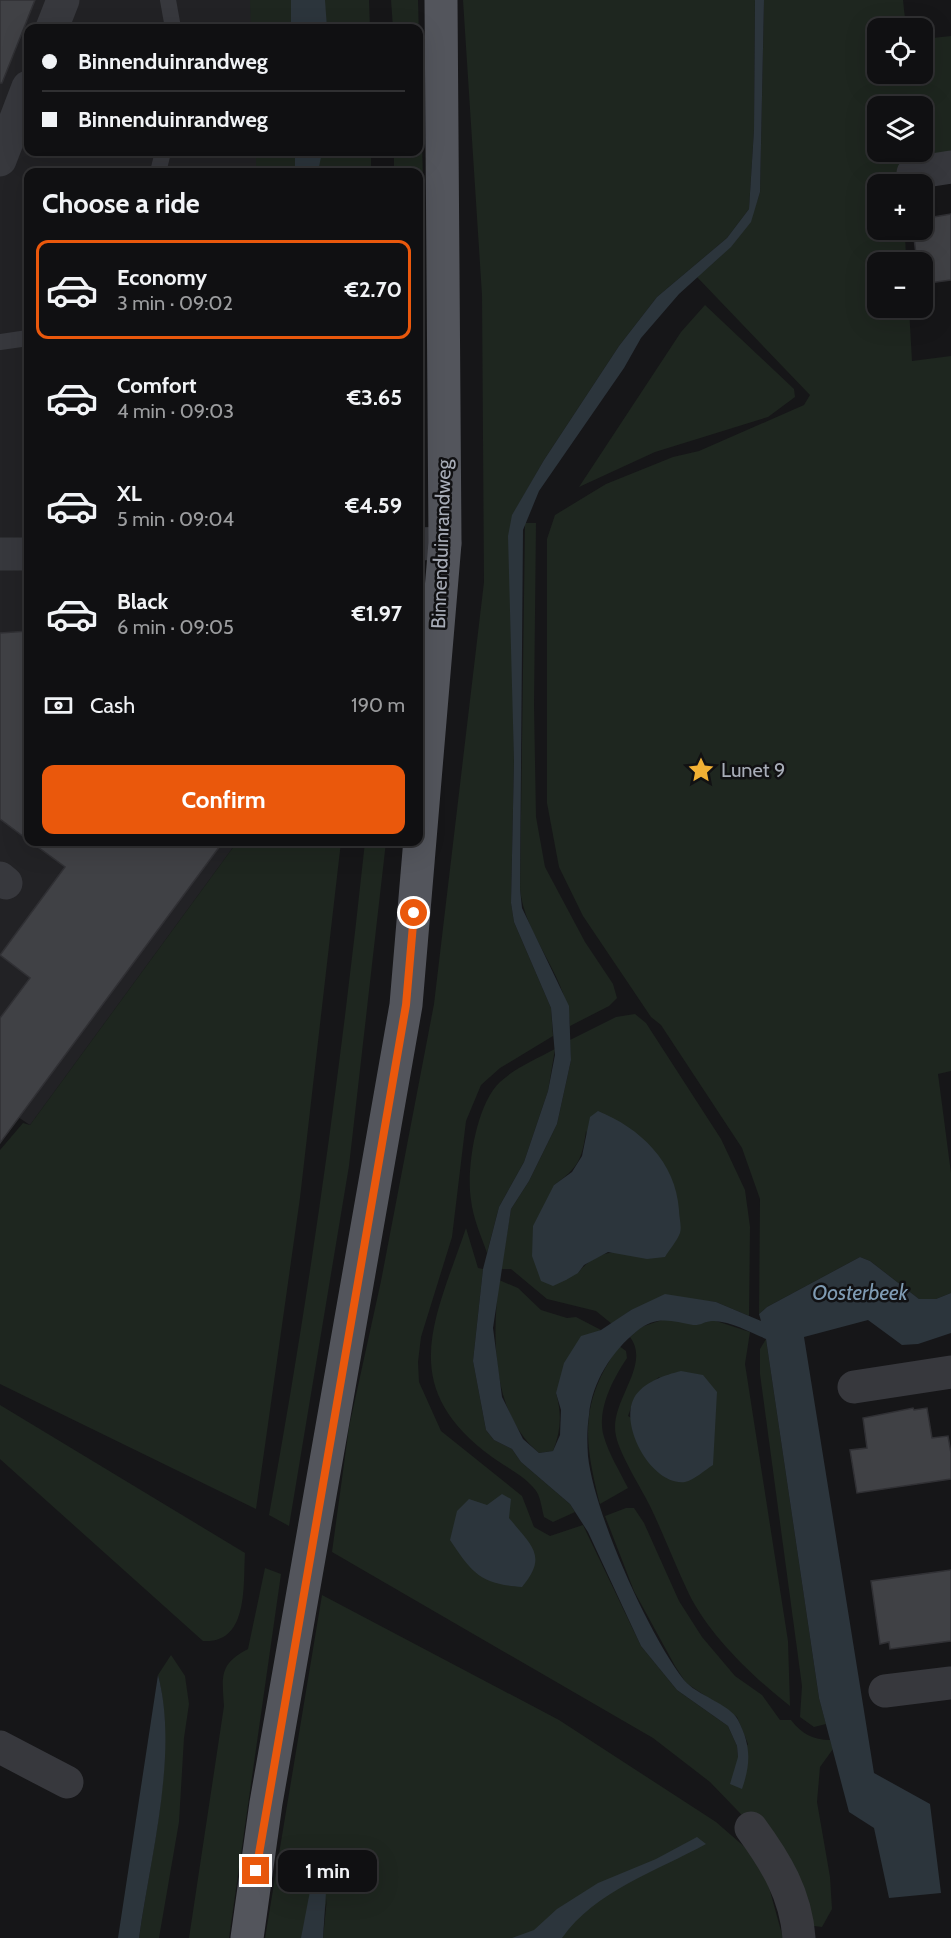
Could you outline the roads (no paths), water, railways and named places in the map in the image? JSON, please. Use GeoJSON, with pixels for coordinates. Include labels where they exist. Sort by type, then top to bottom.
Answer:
{"type":"FeatureCollection","features":[{"type":"Feature","properties":{"kind":"main road","name":"Binnenduinrandweg"},"geometry":{"type":"LineString","coordinates":[[423,704],[432,544],[441,0]]}},
{"type":"Feature","properties":{"kind":"main road","name":"Binnenduinrandweg"},"geometry":{"type":"LineString","coordinates":[[247,1938],[266,1803],[406,1005],[415,846]]}},
{"type":"Feature","properties":{"kind":"street"},"geometry":{"type":"LineString","coordinates":[[54,24],[63,0]]}},
{"type":"Feature","properties":{"kind":"street"},"geometry":{"type":"LineString","coordinates":[[0,160],[24,97]]}},
{"type":"Feature","properties":{"kind":"street"},"geometry":{"type":"LineString","coordinates":[[913,173],[951,167]]}},
{"type":"Feature","properties":{"kind":"street"},"geometry":{"type":"LineString","coordinates":[[0,554],[24,554]]}},
{"type":"Feature","properties":{"kind":"street"},"geometry":{"type":"LineString","coordinates":[[854,1387],[951,1372]]}},
{"type":"Feature","properties":{"kind":"street"},"geometry":{"type":"LineString","coordinates":[[885,1691],[951,1683]]}},
{"type":"Feature","properties":{"kind":"street"},"geometry":{"type":"LineString","coordinates":[[0,1747],[68,1782]]}},
{"type":"Feature","properties":{"kind":"street"},"geometry":{"type":"LineString","coordinates":[[751,1828],[779,1868],[798,1920],[799,1938]]}},
{"type":"Feature","properties":{"kind":"lane"},"geometry":{"type":"LineString","coordinates":[[168,0],[173,24]]}},
{"type":"Feature","properties":{"kind":"lane"},"geometry":{"type":"LineString","coordinates":[[0,342],[24,339]]}},
{"type":"Feature","properties":{"kind":"water"},"geometry":{"type":"Polygon","coordinates":[[[291,0],[325,0],[327,24],[291,24],[291,0]]]}},
{"type":"Feature","properties":{"kind":"water","name":"Oosterbeek"},"geometry":{"type":"Polygon","coordinates":[[[755,0],[764,0],[760,192],[751,222],[731,247],[679,294],[641,338],[624,368],[539,491],[523,530],[520,889],[522,908],[569,1006],[571,1060],[557,1124],[529,1181],[511,1209],[493,1328],[502,1397],[523,1439],[539,1453],[553,1451],[560,1435],[561,1410],[556,1393],[564,1363],[581,1336],[601,1330],[631,1310],[665,1294],[716,1302],[761,1321],[759,1314],[767,1307],[860,1257],[870,1261],[919,1299],[936,1299],[951,1293],[951,1333],[918,1344],[902,1345],[868,1320],[804,1337],[874,1773],[930,1804],[941,1893],[889,1898],[874,1828],[849,1812],[819,1698],[766,1339],[734,1325],[714,1321],[696,1325],[664,1320],[644,1326],[619,1348],[605,1368],[594,1391],[588,1420],[588,1456],[592,1480],[625,1572],[655,1634],[684,1680],[728,1709],[738,1720],[748,1754],[747,1771],[742,1789],[730,1784],[738,1757],[737,1746],[728,1726],[677,1690],[641,1646],[588,1532],[570,1504],[521,1462],[512,1449],[494,1440],[486,1430],[473,1361],[483,1269],[499,1207],[524,1162],[548,1091],[555,1055],[551,1008],[514,922],[511,903],[514,761],[508,536],[512,515],[544,460],[619,346],[657,297],[727,238],[749,209],[754,130],[755,0]]]}},
{"type":"Feature","properties":{"kind":"water"},"geometry":{"type":"Polygon","coordinates":[[[295,156],[321,156],[319,168],[295,168],[295,156]]]}},
{"type":"Feature","properties":{"kind":"water"},"geometry":{"type":"Polygon","coordinates":[[[598,1111],[628,1127],[641,1137],[663,1162],[676,1193],[680,1233],[665,1257],[647,1259],[608,1252],[584,1265],[578,1273],[553,1286],[541,1281],[532,1256],[533,1226],[554,1185],[572,1172],[582,1156],[590,1117],[598,1111]]]}},
{"type":"Feature","properties":{"kind":"water"},"geometry":{"type":"Polygon","coordinates":[[[681,1371],[703,1375],[717,1392],[713,1465],[685,1482],[673,1481],[650,1465],[635,1438],[631,1424],[631,1410],[638,1392],[655,1380],[681,1371]]]}},
{"type":"Feature","properties":{"kind":"water"},"geometry":{"type":"Polygon","coordinates":[[[502,1494],[511,1499],[509,1518],[534,1551],[534,1567],[522,1587],[496,1583],[478,1575],[450,1540],[457,1511],[469,1499],[487,1505],[502,1494]]]}},
{"type":"Feature","properties":{"kind":"water"},"geometry":{"type":"Polygon","coordinates":[[[158,1675],[164,1705],[165,1738],[164,1771],[155,1840],[139,1938],[118,1938],[158,1675]]]}},
{"type":"Feature","properties":{"kind":"water"},"geometry":{"type":"Polygon","coordinates":[[[697,1837],[706,1844],[609,1895],[592,1907],[562,1938],[512,1938],[534,1930],[557,1909],[598,1883],[656,1859],[697,1837]]]}},
{"type":"Feature","properties":{"kind":"water"},"geometry":{"type":"Polygon","coordinates":[[[319,1889],[326,1892],[323,1938],[301,1938],[310,1891],[319,1889]]]}},
{"type":"Feature","properties":{"kind":"place","name":"Lunet 9"},"geometry":{"type":"Point","coordinates":[701,770]}}]}
